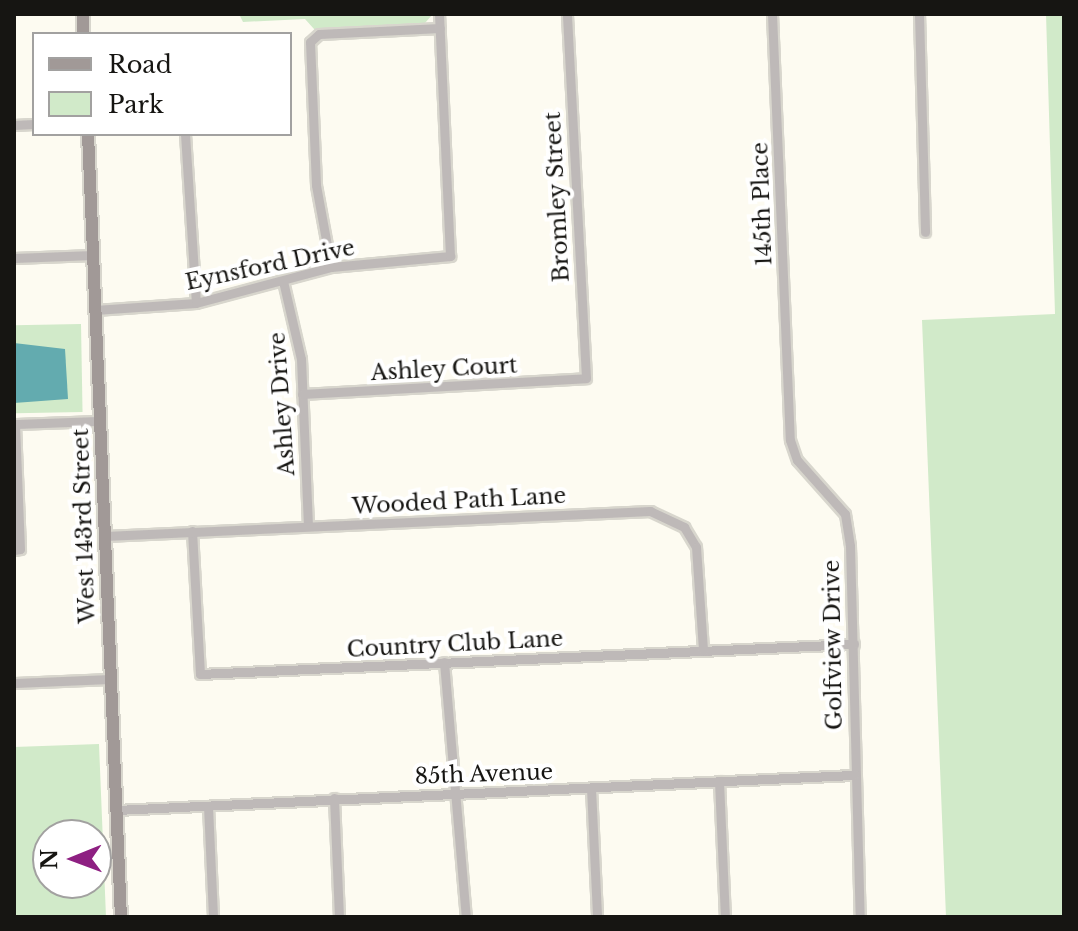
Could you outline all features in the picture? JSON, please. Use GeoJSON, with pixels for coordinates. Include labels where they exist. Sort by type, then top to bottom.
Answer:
{"type":"FeatureCollection","features":[{"type":"Feature","properties":{"kind":"main road","name":"West 143rd Street"},"geometry":{"type":"LineString","coordinates":[[88,136],[121,917]]}},
{"type":"Feature","properties":{"kind":"street","name":"Eynsford Drive"},"geometry":{"type":"LineString","coordinates":[[95,310],[196,303],[331,267],[450,256],[439,14]]}},
{"type":"Feature","properties":{"kind":"street","name":"Bromley Street"},"geometry":{"type":"LineString","coordinates":[[567,14],[586,378]]}},
{"type":"Feature","properties":{"kind":"street","name":"145th Place"},"geometry":{"type":"LineString","coordinates":[[772,14],[787,393]]}},
{"type":"Feature","properties":{"kind":"street"},"geometry":{"type":"LineString","coordinates":[[919,14],[925,232]]}},
{"type":"Feature","properties":{"kind":"street"},"geometry":{"type":"LineString","coordinates":[[331,267],[316,185],[310,42],[319,34],[440,28]]}},
{"type":"Feature","properties":{"kind":"street"},"geometry":{"type":"LineString","coordinates":[[185,136],[196,303]]}},
{"type":"Feature","properties":{"kind":"street"},"geometry":{"type":"LineString","coordinates":[[14,258],[93,255]]}},
{"type":"Feature","properties":{"kind":"street","name":"Ashley Drive"},"geometry":{"type":"LineString","coordinates":[[283,281],[302,394],[308,526]]}},
{"type":"Feature","properties":{"kind":"street","name":"Ashley Court"},"geometry":{"type":"LineString","coordinates":[[302,394],[586,378]]}},
{"type":"Feature","properties":{"kind":"street","name":"Golfview Drive"},"geometry":{"type":"LineString","coordinates":[[787,393],[797,460],[845,514],[854,644],[854,775],[860,917]]}},
{"type":"Feature","properties":{"kind":"street"},"geometry":{"type":"LineString","coordinates":[[14,550],[20,549],[14,424],[100,421]]}},
{"type":"Feature","properties":{"kind":"street","name":"Wooded Path Lane"},"geometry":{"type":"LineString","coordinates":[[105,536],[658,513],[684,527],[696,547],[703,651]]}},
{"type":"Feature","properties":{"kind":"street","name":"Country Club Lane"},"geometry":{"type":"LineString","coordinates":[[192,531],[200,674],[854,644]]}},
{"type":"Feature","properties":{"kind":"street"},"geometry":{"type":"LineString","coordinates":[[444,662],[466,917]]}},
{"type":"Feature","properties":{"kind":"street"},"geometry":{"type":"LineString","coordinates":[[14,683],[111,679]]}},
{"type":"Feature","properties":{"kind":"street","name":"85th Avenue"},"geometry":{"type":"LineString","coordinates":[[116,810],[854,775]]}},
{"type":"Feature","properties":{"kind":"street"},"geometry":{"type":"LineString","coordinates":[[719,781],[725,917]]}},
{"type":"Feature","properties":{"kind":"street"},"geometry":{"type":"LineString","coordinates":[[591,788],[597,917]]}},
{"type":"Feature","properties":{"kind":"street"},"geometry":{"type":"LineString","coordinates":[[334,798],[339,917]]}},
{"type":"Feature","properties":{"kind":"street"},"geometry":{"type":"LineString","coordinates":[[208,806],[213,917]]}},
{"type":"Feature","properties":{"kind":"green space"},"geometry":{"type":"Polygon","coordinates":[[[239,14],[432,15],[425,23],[314,29],[305,19],[243,22],[239,14]]]}},
{"type":"Feature","properties":{"kind":"green space"},"geometry":{"type":"Polygon","coordinates":[[[1046,14],[1064,14],[1064,917],[946,917],[922,320],[1055,314],[1046,14]]]}},
{"type":"Feature","properties":{"kind":"green space"},"geometry":{"type":"Polygon","coordinates":[[[81,324],[83,412],[16,413],[14,325],[81,324]]]}},
{"type":"Feature","properties":{"kind":"green space"},"geometry":{"type":"Polygon","coordinates":[[[99,744],[102,819],[32,819],[32,899],[105,899],[106,917],[14,917],[14,747],[99,744]]]}},
{"type":"Feature","properties":{"kind":"water"},"geometry":{"type":"Polygon","coordinates":[[[14,343],[65,349],[68,399],[14,403],[14,343]]]}}]}
